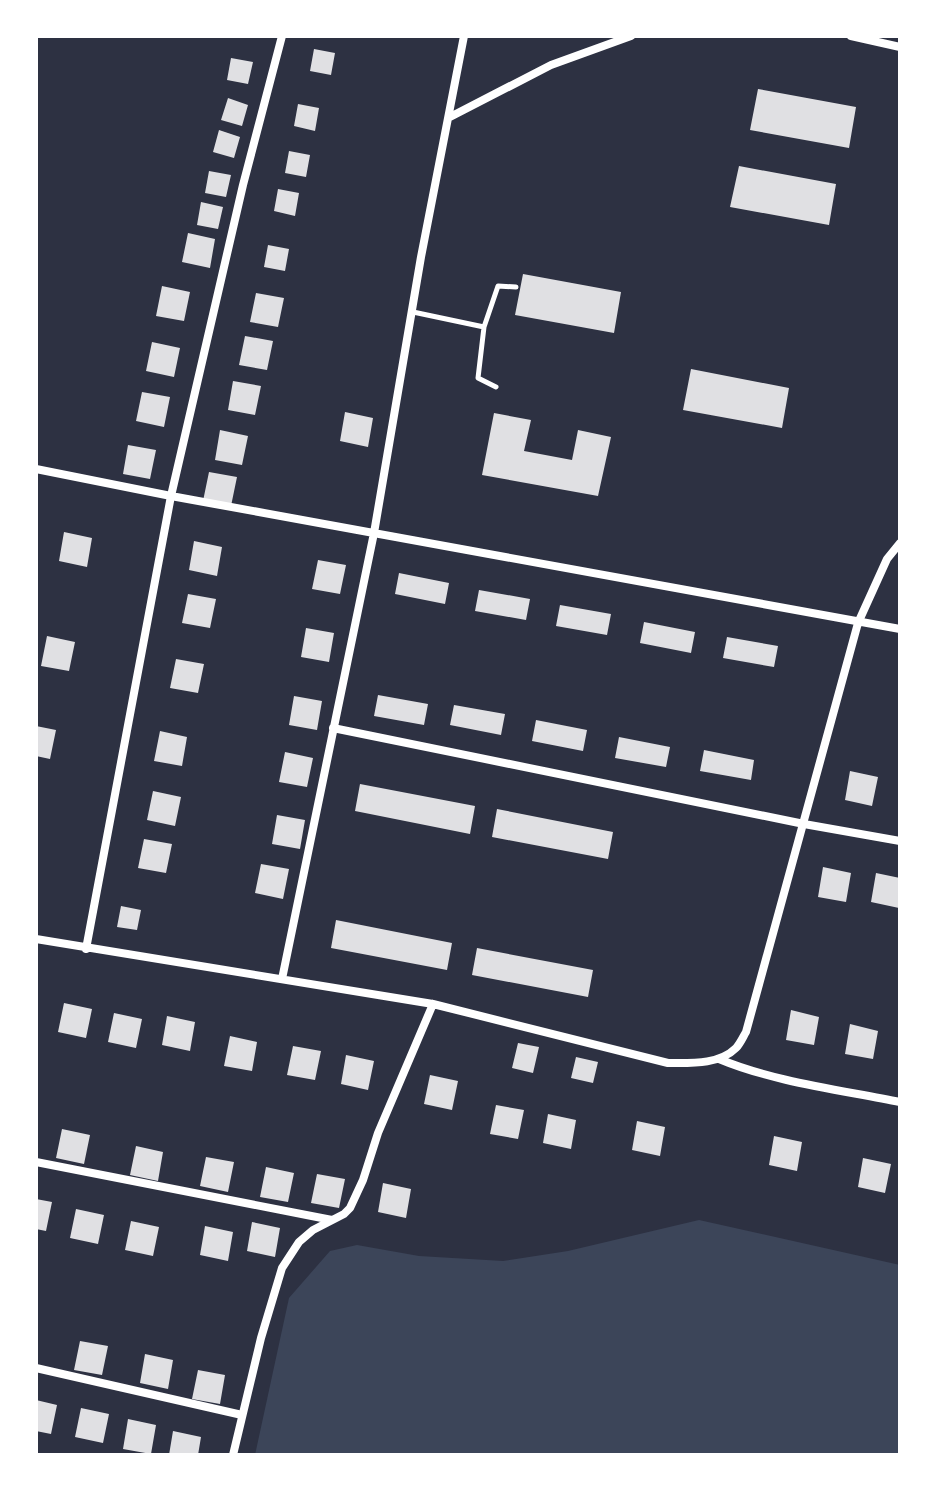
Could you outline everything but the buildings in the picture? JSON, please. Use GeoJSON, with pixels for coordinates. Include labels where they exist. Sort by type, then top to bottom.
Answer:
{"type":"FeatureCollection","features":[{"type":"Feature","properties":{"kind":"street"},"geometry":{"type":"LineString","coordinates":[[86,949],[171,496],[243,185],[282,36]]}},
{"type":"Feature","properties":{"kind":"street"},"geometry":{"type":"LineString","coordinates":[[282,979],[374,533],[421,257],[464,36]]}},
{"type":"Feature","properties":{"kind":"street"},"geometry":{"type":"LineString","coordinates":[[450,117],[551,65],[631,36]]}},
{"type":"Feature","properties":{"kind":"street"},"geometry":{"type":"LineString","coordinates":[[851,36],[900,47]]}},
{"type":"Feature","properties":{"kind":"street"},"geometry":{"type":"LineString","coordinates":[[36,469],[900,629]]}},
{"type":"Feature","properties":{"kind":"street"},"geometry":{"type":"LineString","coordinates":[[36,939],[433,1004],[668,1063],[719,1059],[736,1048],[746,1032],[858,623],[887,559],[900,543]]}},
{"type":"Feature","properties":{"kind":"street"},"geometry":{"type":"LineString","coordinates":[[333,728],[900,841]]}},
{"type":"Feature","properties":{"kind":"street"},"geometry":{"type":"LineString","coordinates":[[233,1455],[261,1338],[282,1268],[299,1242],[313,1230],[344,1214],[353,1201],[378,1133],[433,1004]]}},
{"type":"Feature","properties":{"kind":"street"},"geometry":{"type":"LineString","coordinates":[[719,1059],[764,1074],[900,1102]]}},
{"type":"Feature","properties":{"kind":"street"},"geometry":{"type":"LineString","coordinates":[[36,1162],[333,1220]]}},
{"type":"Feature","properties":{"kind":"street"},"geometry":{"type":"LineString","coordinates":[[36,1368],[242,1415]]}},
{"type":"Feature","properties":{"kind":"lane"},"geometry":{"type":"LineString","coordinates":[[496,387],[478,378],[484,327],[498,286],[516,287]]}},
{"type":"Feature","properties":{"kind":"lane"},"geometry":{"type":"LineString","coordinates":[[412,312],[484,327]]}},
{"type":"Feature","properties":{"kind":"shaded area"},"geometry":{"type":"Polygon","coordinates":[[[699,1220],[900,1265],[900,1455],[255,1455],[289,1298],[330,1251],[357,1245],[419,1256],[503,1261],[568,1251],[699,1220]]]}}]}
